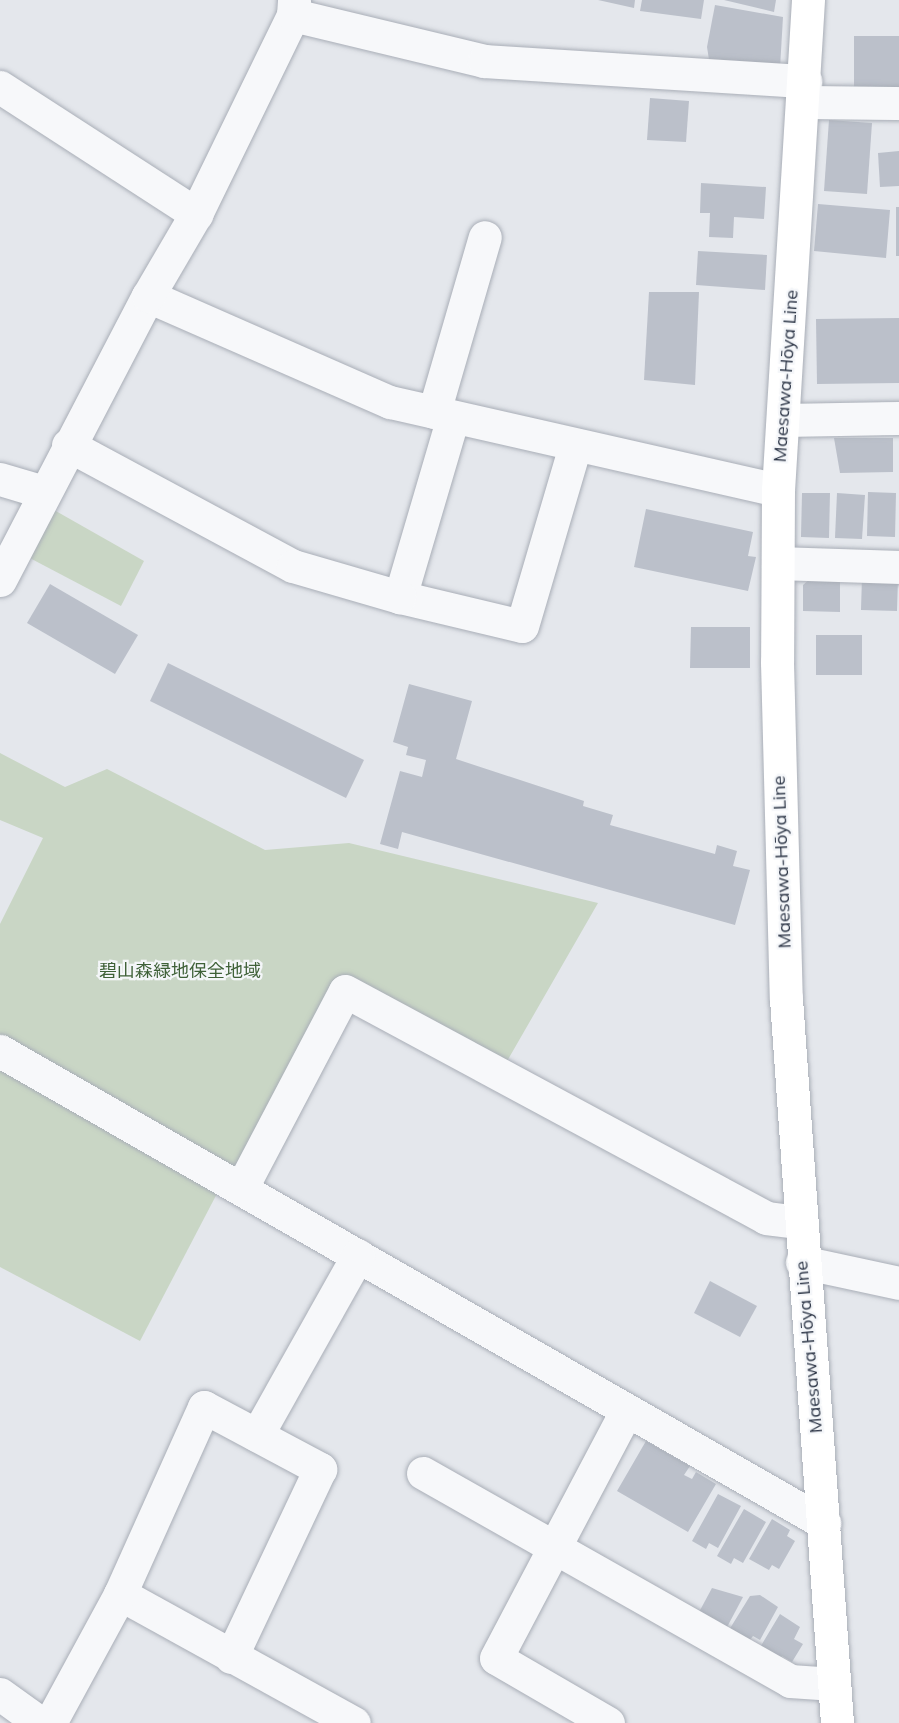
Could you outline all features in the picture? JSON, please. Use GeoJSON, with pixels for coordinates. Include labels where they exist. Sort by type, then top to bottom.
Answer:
{"type":"FeatureCollection","features":[{"type":"Feature","properties":{"kind":"main road","name":"Maesawa-Hōya Line"},"geometry":{"type":"LineString","coordinates":[[808,0],[778,490],[780,844],[799,1222],[824,1523],[837,1723]]}},
{"type":"Feature","properties":{"kind":"street"},"geometry":{"type":"LineString","coordinates":[[0,580],[148,296],[196,214],[293,8],[484,61],[804,91],[899,103]]}},
{"type":"Feature","properties":{"kind":"street"},"geometry":{"type":"LineString","coordinates":[[2,93],[196,214]]}},
{"type":"Feature","properties":{"kind":"street"},"geometry":{"type":"LineString","coordinates":[[400,597],[485,237]]}},
{"type":"Feature","properties":{"kind":"street"},"geometry":{"type":"LineString","coordinates":[[148,296],[390,402],[575,446],[778,490]]}},
{"type":"Feature","properties":{"kind":"street"},"geometry":{"type":"LineString","coordinates":[[783,420],[899,418]]}},
{"type":"Feature","properties":{"kind":"street"},"geometry":{"type":"LineString","coordinates":[[69,445],[293,566],[400,597],[522,626],[575,446]]}},
{"type":"Feature","properties":{"kind":"street"},"geometry":{"type":"LineString","coordinates":[[0,479],[44,492]]}},
{"type":"Feature","properties":{"kind":"street"},"geometry":{"type":"LineString","coordinates":[[778,563],[899,567]]}},
{"type":"Feature","properties":{"kind":"street"},"geometry":{"type":"LineString","coordinates":[[242,1187],[345,991],[766,1218],[799,1222]]}},
{"type":"Feature","properties":{"kind":"street"},"geometry":{"type":"LineString","coordinates":[[0,1051],[242,1187],[625,1413],[824,1523]]}},
{"type":"Feature","properties":{"kind":"street"},"geometry":{"type":"LineString","coordinates":[[257,1435],[358,1255]]}},
{"type":"Feature","properties":{"kind":"street"},"geometry":{"type":"LineString","coordinates":[[802,1262],[899,1283]]}},
{"type":"Feature","properties":{"kind":"street"},"geometry":{"type":"LineString","coordinates":[[50,1723],[120,1594],[204,1407],[320,1468],[231,1657]]}},
{"type":"Feature","properties":{"kind":"street"},"geometry":{"type":"LineString","coordinates":[[608,1723],[496,1658],[625,1413]]}},
{"type":"Feature","properties":{"kind":"street"},"geometry":{"type":"LineString","coordinates":[[423,1473],[790,1681],[834,1684]]}},
{"type":"Feature","properties":{"kind":"street"},"geometry":{"type":"LineString","coordinates":[[120,1594],[231,1657],[316,1714],[354,1723]]}},
{"type":"Feature","properties":{"kind":"street"},"geometry":{"type":"LineString","coordinates":[[0,1694],[40,1723]]}},
{"type":"Feature","properties":{"kind":"green space"},"geometry":{"type":"Polygon","coordinates":[[[47,506],[144,561],[121,606],[24,555],[47,506]]]}},
{"type":"Feature","properties":{"kind":"green space","name":"碧山森緑地保全地域"},"geometry":{"type":"Polygon","coordinates":[[[0,753],[65,787],[107,769],[265,850],[349,843],[598,903],[502,1070],[343,980],[238,1176],[0,1040],[0,924],[43,838],[0,820],[0,753]]]}},
{"type":"Feature","properties":{"kind":"green space"},"geometry":{"type":"Polygon","coordinates":[[[0,1059],[222,1184],[140,1341],[0,1267],[0,1059]]]}},
{"type":"Feature","properties":{"kind":"building"},"geometry":{"type":"Polygon","coordinates":[[[598,0],[635,0],[634,8],[598,0]]]}},
{"type":"Feature","properties":{"kind":"building"},"geometry":{"type":"Polygon","coordinates":[[[642,0],[704,0],[701,19],[640,11],[642,0]]]}},
{"type":"Feature","properties":{"kind":"building"},"geometry":{"type":"Polygon","coordinates":[[[724,0],[776,0],[774,12],[724,0]]]}},
{"type":"Feature","properties":{"kind":"building"},"geometry":{"type":"Polygon","coordinates":[[[715,5],[783,17],[780,68],[710,66],[707,47],[715,5]]]}},
{"type":"Feature","properties":{"kind":"building"},"geometry":{"type":"Polygon","coordinates":[[[854,36],[899,36],[899,87],[854,87],[854,36]]]}},
{"type":"Feature","properties":{"kind":"building"},"geometry":{"type":"Polygon","coordinates":[[[650,98],[689,101],[686,142],[647,140],[650,98]]]}},
{"type":"Feature","properties":{"kind":"building"},"geometry":{"type":"Polygon","coordinates":[[[829,120],[872,123],[867,194],[824,191],[829,120]]]}},
{"type":"Feature","properties":{"kind":"building"},"geometry":{"type":"Polygon","coordinates":[[[899,151],[899,186],[880,187],[878,153],[899,151]]]}},
{"type":"Feature","properties":{"kind":"building"},"geometry":{"type":"Polygon","coordinates":[[[701,183],[766,187],[764,219],[734,217],[733,238],[709,237],[710,213],[700,213],[701,183]]]}},
{"type":"Feature","properties":{"kind":"building"},"geometry":{"type":"Polygon","coordinates":[[[818,204],[890,210],[886,258],[814,251],[818,204]]]}},
{"type":"Feature","properties":{"kind":"building"},"geometry":{"type":"Polygon","coordinates":[[[896,207],[899,207],[899,256],[896,256],[896,207]]]}},
{"type":"Feature","properties":{"kind":"building"},"geometry":{"type":"Polygon","coordinates":[[[698,251],[767,255],[765,290],[696,285],[698,251]]]}},
{"type":"Feature","properties":{"kind":"building"},"geometry":{"type":"Polygon","coordinates":[[[649,292],[699,292],[695,385],[644,380],[649,292]]]}},
{"type":"Feature","properties":{"kind":"building"},"geometry":{"type":"Polygon","coordinates":[[[899,318],[899,383],[817,384],[816,319],[899,318]]]}},
{"type":"Feature","properties":{"kind":"building"},"geometry":{"type":"Polygon","coordinates":[[[834,438],[893,438],[893,472],[840,473],[834,438]]]}},
{"type":"Feature","properties":{"kind":"building"},"geometry":{"type":"Polygon","coordinates":[[[868,492],[896,493],[895,537],[867,536],[868,492]]]}},
{"type":"Feature","properties":{"kind":"building"},"geometry":{"type":"Polygon","coordinates":[[[802,493],[830,493],[829,538],[801,537],[802,493]]]}},
{"type":"Feature","properties":{"kind":"building"},"geometry":{"type":"Polygon","coordinates":[[[837,493],[865,495],[862,539],[835,538],[837,493]]]}},
{"type":"Feature","properties":{"kind":"building"},"geometry":{"type":"Polygon","coordinates":[[[646,509],[753,532],[748,556],[756,557],[748,591],[634,567],[646,509]]]}},
{"type":"Feature","properties":{"kind":"building"},"geometry":{"type":"Polygon","coordinates":[[[812,577],[840,577],[840,612],[803,611],[803,585],[812,577]]]}},
{"type":"Feature","properties":{"kind":"building"},"geometry":{"type":"Polygon","coordinates":[[[862,577],[898,578],[897,611],[861,610],[862,577]]]}},
{"type":"Feature","properties":{"kind":"building"},"geometry":{"type":"Polygon","coordinates":[[[50,584],[138,635],[115,674],[27,623],[50,584]]]}},
{"type":"Feature","properties":{"kind":"building"},"geometry":{"type":"Polygon","coordinates":[[[691,627],[750,627],[750,668],[690,668],[691,627]]]}},
{"type":"Feature","properties":{"kind":"building"},"geometry":{"type":"Polygon","coordinates":[[[816,635],[862,635],[862,675],[816,675],[816,635]]]}},
{"type":"Feature","properties":{"kind":"building"},"geometry":{"type":"Polygon","coordinates":[[[168,663],[364,760],[346,798],[150,701],[168,663]]]}},
{"type":"Feature","properties":{"kind":"building"},"geometry":{"type":"Polygon","coordinates":[[[409,684],[472,701],[456,759],[584,801],[583,806],[613,815],[610,825],[715,854],[717,845],[737,851],[733,866],[750,870],[735,925],[402,832],[398,849],[380,844],[400,771],[422,777],[426,760],[406,755],[408,747],[393,742],[409,684]]]}},
{"type":"Feature","properties":{"kind":"building"},"geometry":{"type":"Polygon","coordinates":[[[710,1281],[757,1306],[740,1337],[694,1313],[710,1281]]]}},
{"type":"Feature","properties":{"kind":"building"},"geometry":{"type":"Polygon","coordinates":[[[646,1441],[690,1466],[684,1475],[692,1479],[696,1472],[716,1484],[688,1532],[617,1491],[646,1441]]]}},
{"type":"Feature","properties":{"kind":"building"},"geometry":{"type":"Polygon","coordinates":[[[718,1494],[741,1506],[718,1548],[709,1543],[706,1549],[692,1541],[718,1494]]]}},
{"type":"Feature","properties":{"kind":"building"},"geometry":{"type":"Polygon","coordinates":[[[744,1509],[766,1522],[743,1563],[734,1558],[731,1564],[717,1556],[744,1509]]]}},
{"type":"Feature","properties":{"kind":"building"},"geometry":{"type":"Polygon","coordinates":[[[772,1519],[790,1530],[787,1536],[795,1541],[779,1569],[772,1565],[769,1570],[749,1559],[772,1519]]]}},
{"type":"Feature","properties":{"kind":"building"},"geometry":{"type":"Polygon","coordinates":[[[712,1588],[743,1597],[726,1629],[698,1614],[712,1588]]]}},
{"type":"Feature","properties":{"kind":"building"},"geometry":{"type":"Polygon","coordinates":[[[760,1595],[778,1607],[760,1640],[753,1636],[749,1641],[729,1630],[750,1596],[760,1595]]]}},
{"type":"Feature","properties":{"kind":"building"},"geometry":{"type":"Polygon","coordinates":[[[780,1614],[800,1627],[794,1639],[803,1644],[792,1662],[782,1656],[779,1661],[759,1649],[780,1614]]]}}]}
